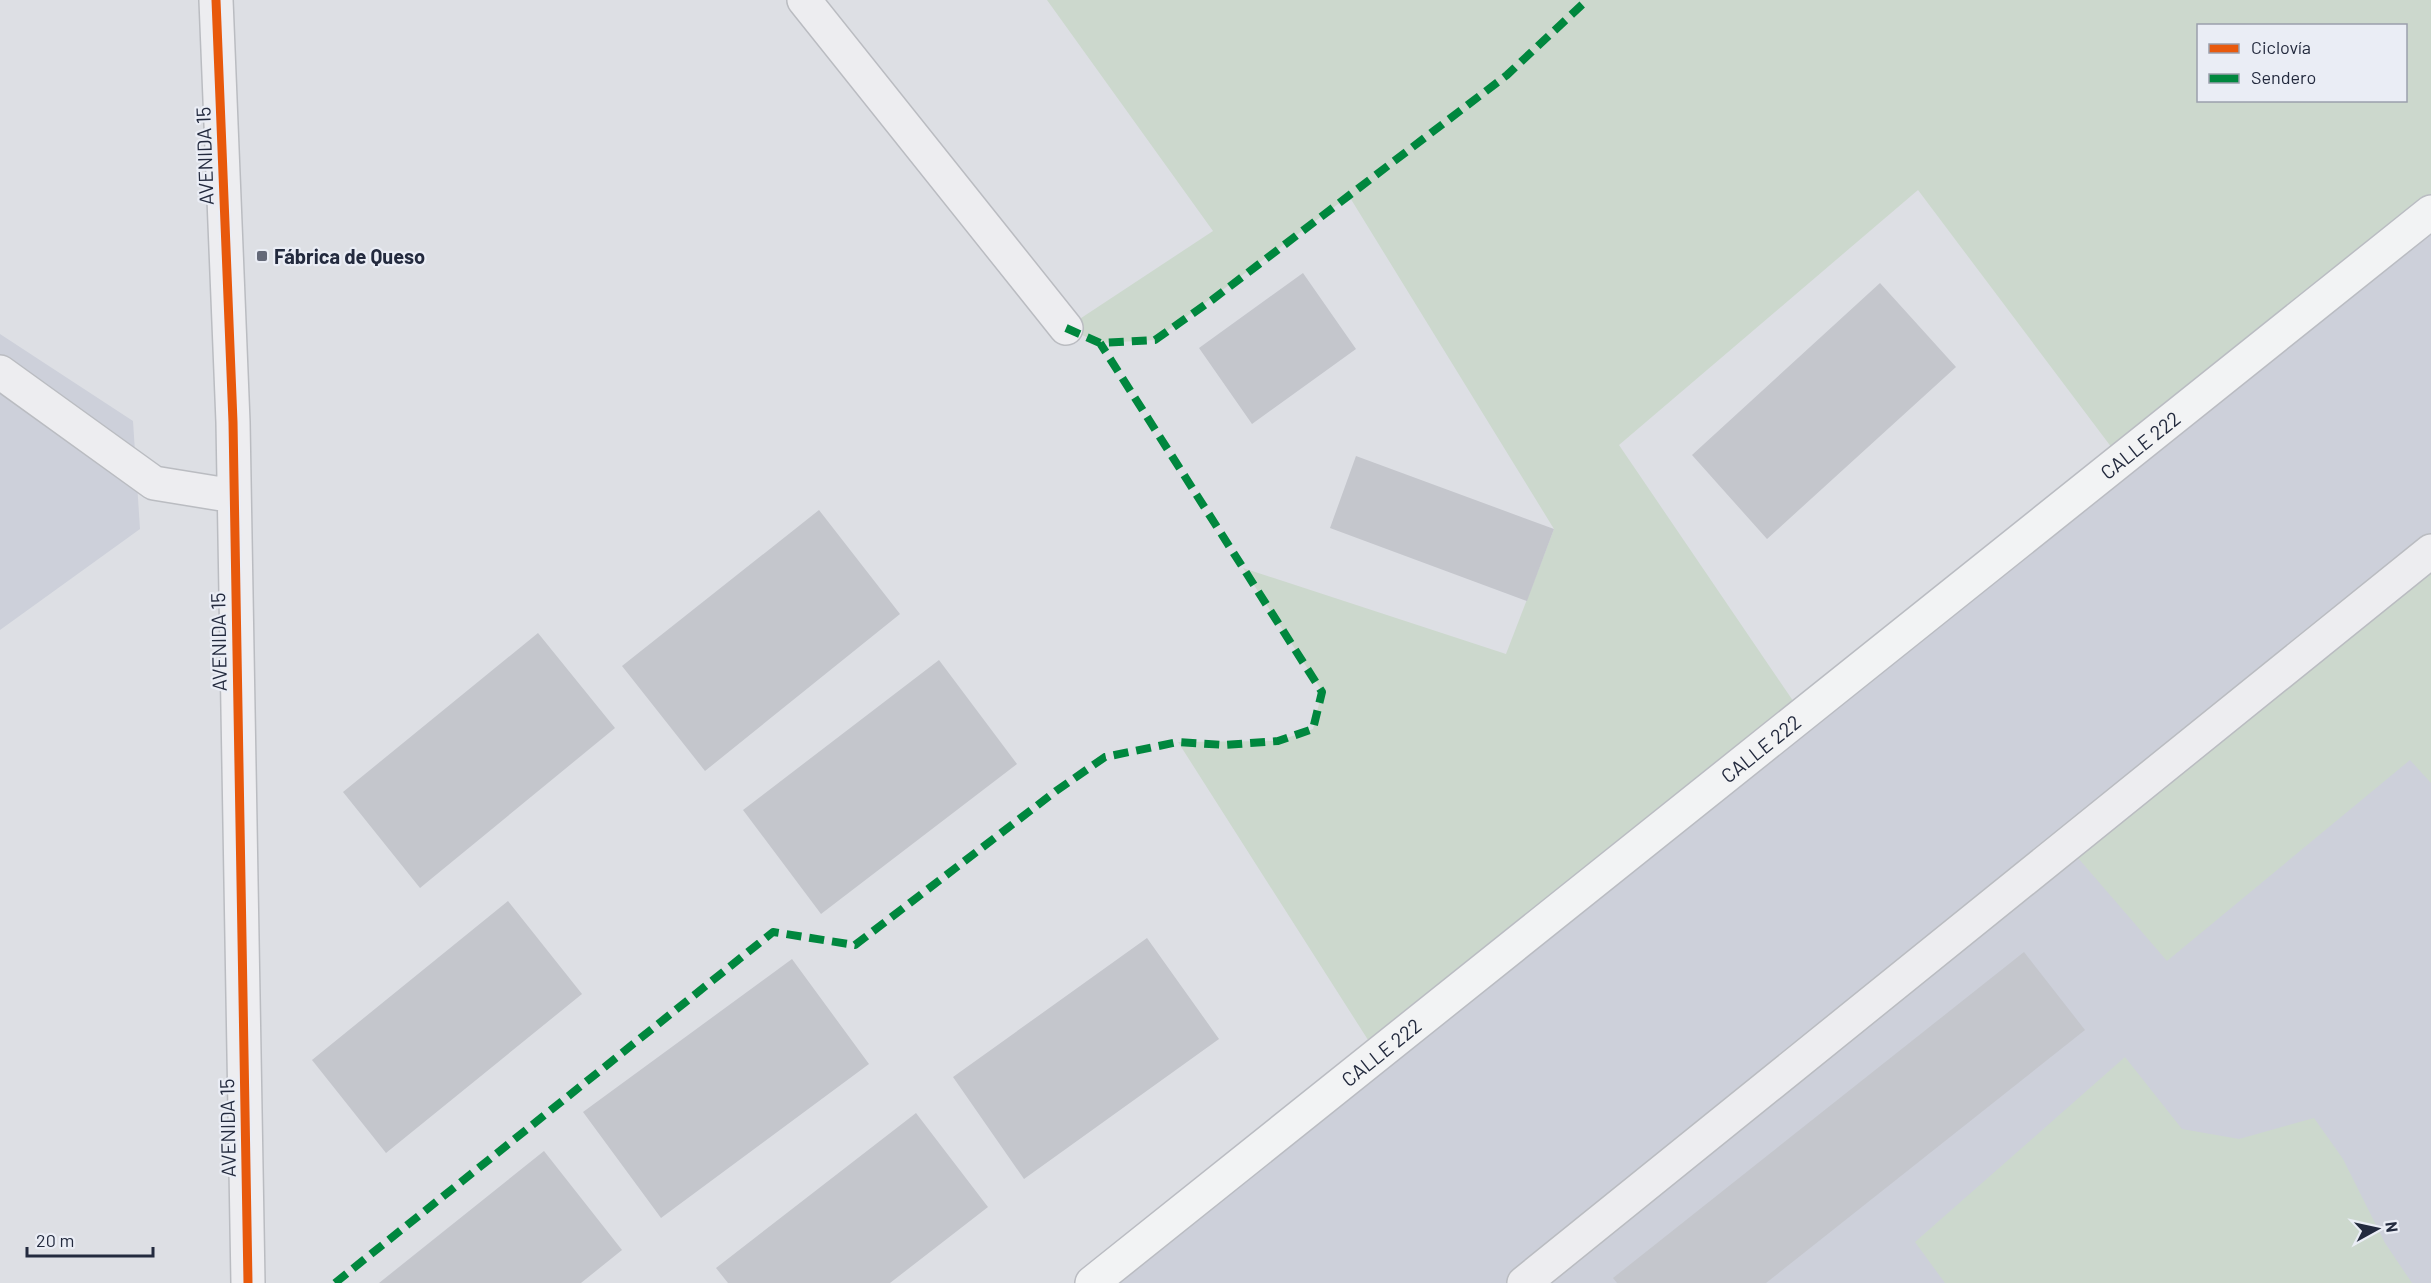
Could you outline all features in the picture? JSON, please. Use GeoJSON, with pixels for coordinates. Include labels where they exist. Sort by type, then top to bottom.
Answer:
{"type":"FeatureCollection","features":[{"type":"Feature","properties":{"kind":"main road","name":"CALLE 222"},"geometry":{"type":"LineString","coordinates":[[1092,1283],[2431,212]]}},
{"type":"Feature","properties":{"kind":"street","name":"AVENIDA 15"},"geometry":{"type":"LineString","coordinates":[[216,0],[234,495],[248,1283]]}},
{"type":"Feature","properties":{"kind":"street"},"geometry":{"type":"LineString","coordinates":[[804,0],[1066,328]]}},
{"type":"Feature","properties":{"kind":"street"},"geometry":{"type":"LineString","coordinates":[[0,372],[154,483],[234,495]]}},
{"type":"Feature","properties":{"kind":"street"},"geometry":{"type":"LineString","coordinates":[[1524,1283],[2431,551]]}},
{"type":"Feature","properties":{"kind":"shaded area"},"geometry":{"type":"Polygon","coordinates":[[[1047,0],[2431,0],[2431,212],[2121,460],[1918,190],[1619,445],[1802,714],[1377,1054],[1178,742],[1278,741],[1313,729],[1322,691],[1243,568],[1506,654],[1554,529],[1349,196],[1155,340],[1100,343],[1066,328],[1213,231],[1047,0]]]}},
{"type":"Feature","properties":{"kind":"shaded area"},"geometry":{"type":"Polygon","coordinates":[[[2431,212],[2431,1283],[1092,1283],[2431,212]]]}},
{"type":"Feature","properties":{"kind":"shaded area"},"geometry":{"type":"Polygon","coordinates":[[[0,334],[133,421],[140,529],[0,630],[0,334]]]}},
{"type":"Feature","properties":{"kind":"shaded area"},"geometry":{"type":"Polygon","coordinates":[[[2431,555],[2431,783],[2410,760],[2167,961],[2066,844],[2431,555]]]}},
{"type":"Feature","properties":{"kind":"shaded area"},"geometry":{"type":"Polygon","coordinates":[[[2125,1057],[2182,1129],[2239,1139],[2314,1118],[2343,1159],[2385,1243],[2412,1283],[1945,1283],[1915,1242],[2125,1057]]]}},
{"type":"Feature","properties":{"kind":"building"},"geometry":{"type":"Polygon","coordinates":[[[1303,273],[1356,349],[1252,424],[1199,348],[1303,273]]]}},
{"type":"Feature","properties":{"kind":"building"},"geometry":{"type":"Polygon","coordinates":[[[1880,283],[1956,367],[1767,539],[1692,455],[1880,283]]]}},
{"type":"Feature","properties":{"kind":"building"},"geometry":{"type":"Polygon","coordinates":[[[1356,456],[1554,529],[1527,601],[1330,528],[1356,456]]]}},
{"type":"Feature","properties":{"kind":"building"},"geometry":{"type":"Polygon","coordinates":[[[819,510],[900,614],[705,771],[622,666],[819,510]]]}},
{"type":"Feature","properties":{"kind":"building"},"geometry":{"type":"Polygon","coordinates":[[[538,633],[615,728],[420,888],[343,792],[538,633]]]}},
{"type":"Feature","properties":{"kind":"building"},"geometry":{"type":"Polygon","coordinates":[[[939,660],[1017,764],[821,914],[743,810],[939,660]]]}},
{"type":"Feature","properties":{"kind":"building"},"geometry":{"type":"Polygon","coordinates":[[[508,901],[582,994],[386,1153],[312,1060],[508,901]]]}},
{"type":"Feature","properties":{"kind":"building"},"geometry":{"type":"Polygon","coordinates":[[[1147,938],[1219,1039],[1024,1179],[953,1077],[1147,938]]]}},
{"type":"Feature","properties":{"kind":"building"},"geometry":{"type":"Polygon","coordinates":[[[2024,952],[2085,1030],[1766,1283],[1617,1283],[1613,1278],[2024,952]]]}},
{"type":"Feature","properties":{"kind":"building"},"geometry":{"type":"Polygon","coordinates":[[[792,959],[869,1064],[661,1218],[583,1112],[792,959]]]}},
{"type":"Feature","properties":{"kind":"building"},"geometry":{"type":"Polygon","coordinates":[[[916,1113],[988,1207],[890,1283],[728,1283],[716,1268],[916,1113]]]}},
{"type":"Feature","properties":{"kind":"building"},"geometry":{"type":"Polygon","coordinates":[[[544,1151],[622,1250],[581,1283],[379,1283],[544,1151]]]}},
{"type":"Feature","properties":{"kind":"marked path"},"geometry":{"type":"LineString","coordinates":[[1066,328],[1100,343],[1155,340],[1212,300],[1507,75],[1587,0]]}},
{"type":"Feature","properties":{"kind":"marked path"},"geometry":{"type":"LineString","coordinates":[[335,1283],[773,932],[855,945],[1056,791],[1105,757],[1178,742],[1225,745],[1278,741],[1313,729],[1322,692],[1100,343]]}},
{"type":"Feature","properties":{"kind":"cycle path"},"geometry":{"type":"LineString","coordinates":[[216,0],[233,422],[248,1283]]}},
{"type":"Feature","properties":{"kind":"place","name":"Fábrica de Queso"},"geometry":{"type":"Point","coordinates":[262,256]}}]}
